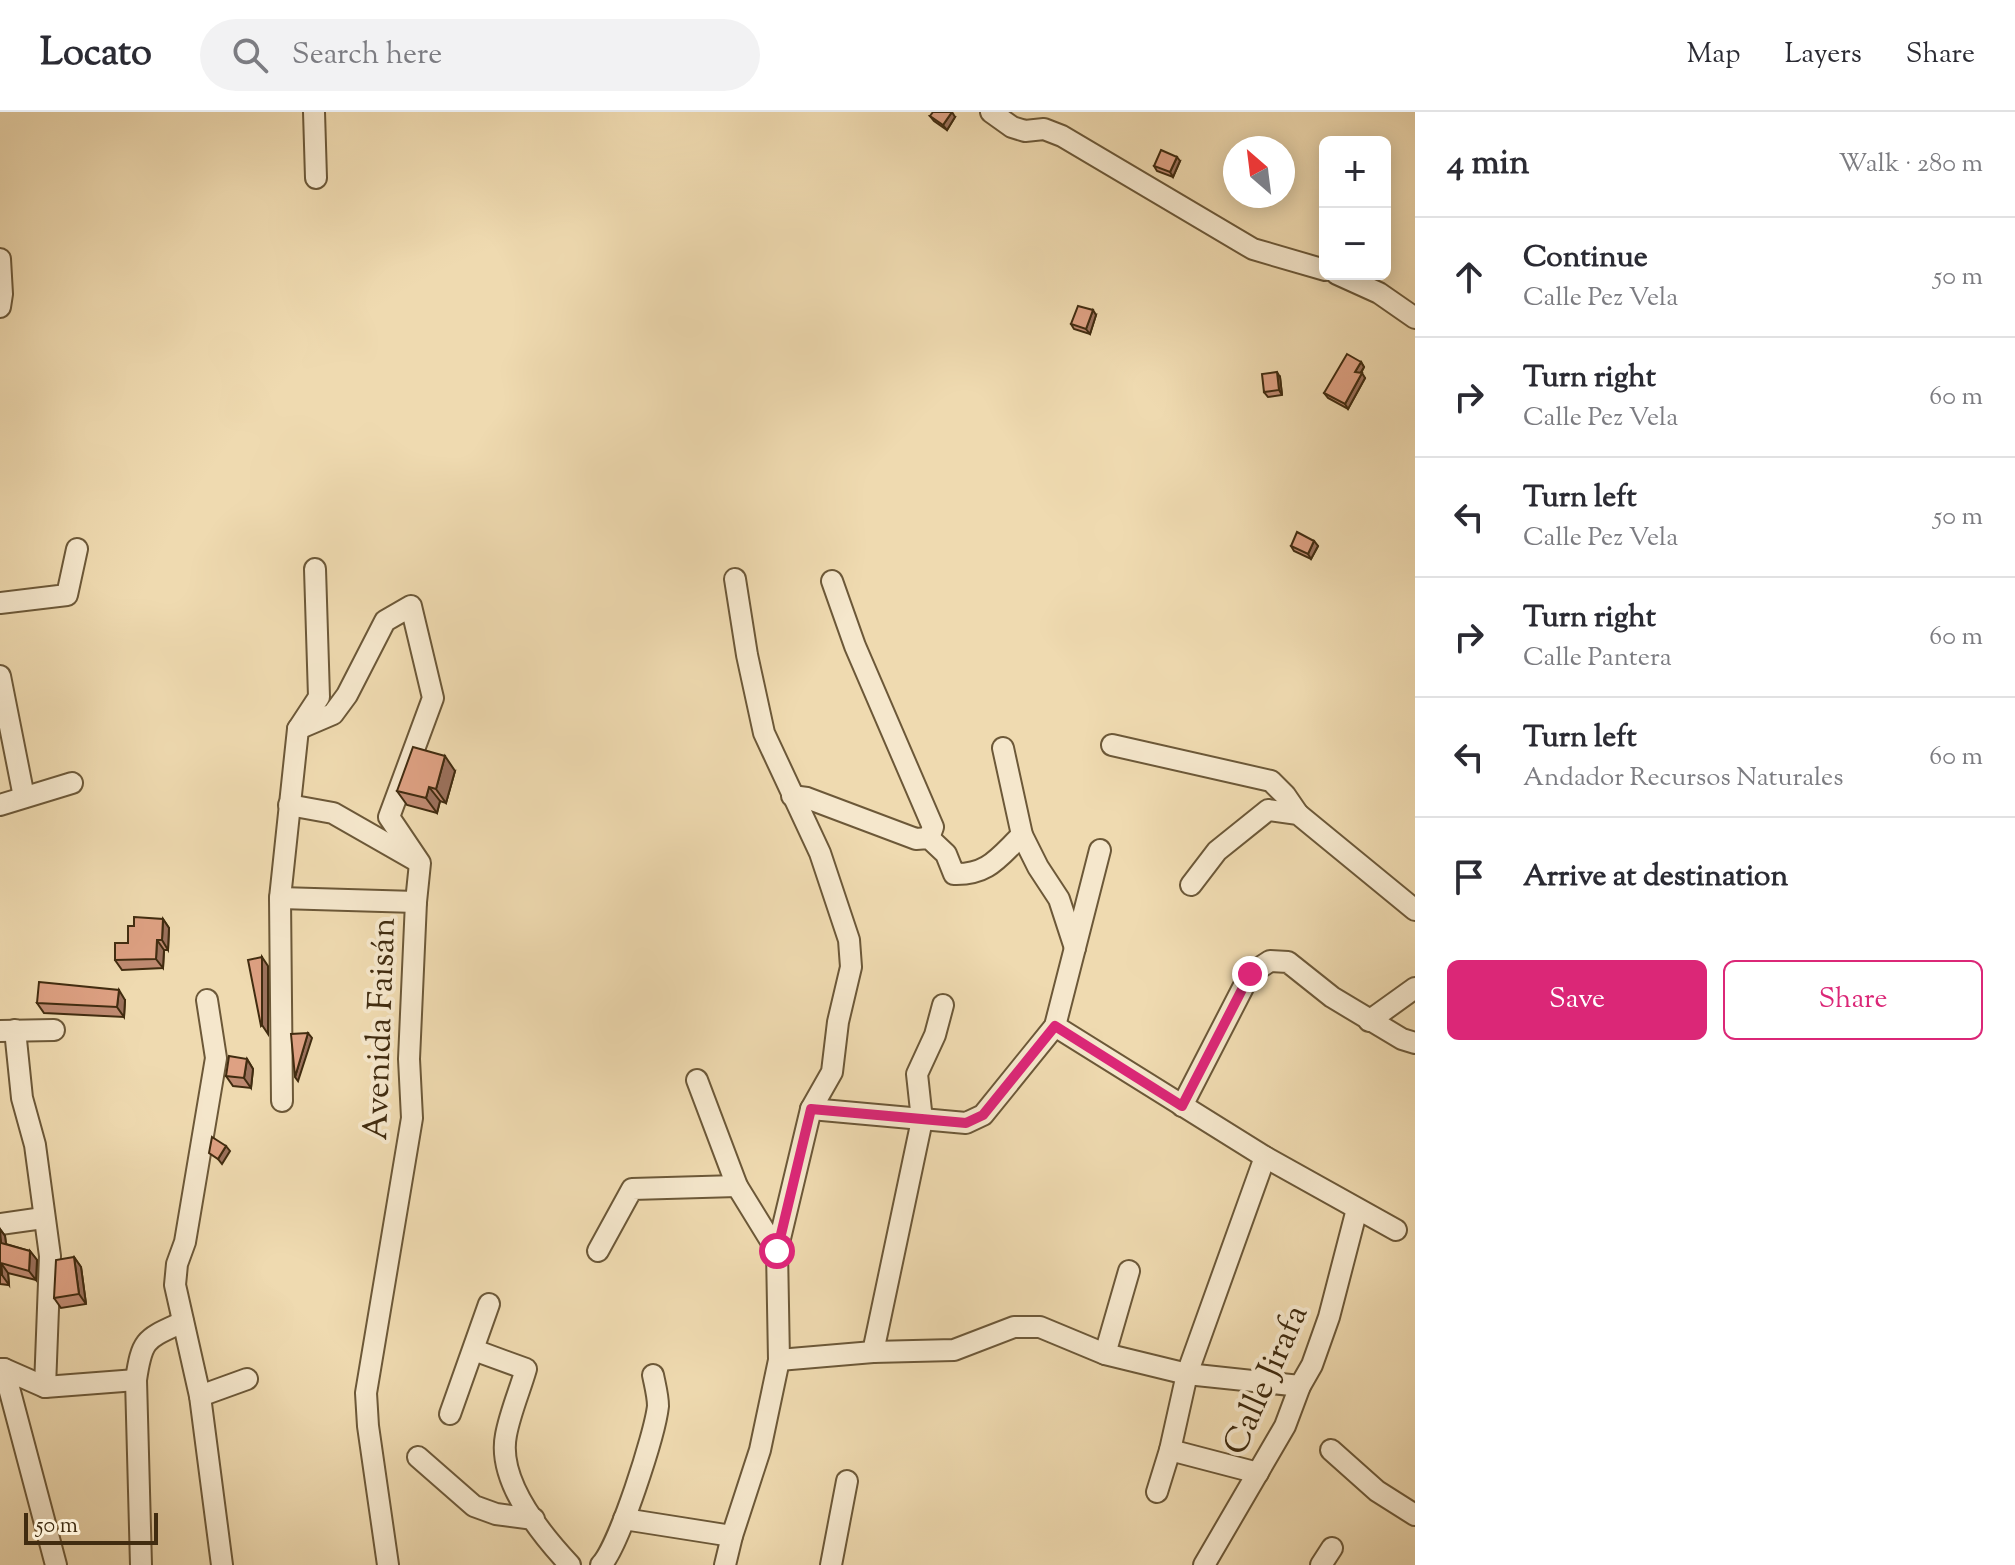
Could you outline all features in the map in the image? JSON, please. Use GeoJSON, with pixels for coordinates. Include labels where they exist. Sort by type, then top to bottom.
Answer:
{"type":"FeatureCollection","features":[{"type":"Feature","properties":{"kind":"street"},"geometry":{"type":"LineString","coordinates":[[314,112],[316,178]]}},
{"type":"Feature","properties":{"kind":"street"},"geometry":{"type":"LineString","coordinates":[[991,112],[1012,127],[1025,131],[1044,129],[1062,136],[1253,249],[1319,268]]}},
{"type":"Feature","properties":{"kind":"street"},"geometry":{"type":"LineString","coordinates":[[0,259],[0,307]]}},
{"type":"Feature","properties":{"kind":"street"},"geometry":{"type":"LineString","coordinates":[[1350,280],[1379,293],[1415,318]]}},
{"type":"Feature","properties":{"kind":"street"},"geometry":{"type":"LineString","coordinates":[[0,603],[67,595],[77,549]]}},
{"type":"Feature","properties":{"kind":"street"},"geometry":{"type":"LineString","coordinates":[[282,1101],[280,898],[298,729],[319,697],[315,569]]}},
{"type":"Feature","properties":{"kind":"street"},"geometry":{"type":"LineString","coordinates":[[725,1565],[760,1450],[779,1360],[777,1251],[811,1109],[832,1072],[838,1022],[851,967],[849,940],[820,853],[764,733],[735,579]]}},
{"type":"Feature","properties":{"kind":"street"},"geometry":{"type":"LineString","coordinates":[[832,581],[855,646],[933,827],[929,838]]}},
{"type":"Feature","properties":{"kind":"street"},"geometry":{"type":"LineString","coordinates":[[298,729],[333,714],[347,695],[385,621],[411,606],[433,698],[389,817],[420,863]]}},
{"type":"Feature","properties":{"kind":"street"},"geometry":{"type":"LineString","coordinates":[[0,676],[24,797]]}},
{"type":"Feature","properties":{"kind":"street"},"geometry":{"type":"LineString","coordinates":[[1112,745],[1271,781],[1298,814],[1415,910]]}},
{"type":"Feature","properties":{"kind":"street"},"geometry":{"type":"LineString","coordinates":[[1003,748],[1022,835],[1059,899],[1075,948]]}},
{"type":"Feature","properties":{"kind":"street"},"geometry":{"type":"LineString","coordinates":[[0,805],[72,783]]}},
{"type":"Feature","properties":{"kind":"street"},"geometry":{"type":"LineString","coordinates":[[792,796],[807,798],[916,839],[929,838],[946,854],[954,874],[973,874],[989,866],[1022,835]]}},
{"type":"Feature","properties":{"kind":"street"},"geometry":{"type":"LineString","coordinates":[[289,805],[333,813],[420,863]]}},
{"type":"Feature","properties":{"kind":"street"},"geometry":{"type":"LineString","coordinates":[[1191,885],[1217,851],[1268,810],[1298,814]]}},
{"type":"Feature","properties":{"kind":"street"},"geometry":{"type":"LineString","coordinates":[[811,1109],[966,1123],[983,1115],[1055,1026],[1100,850]]}},
{"type":"Feature","properties":{"kind":"street","name":"Avenida Faisán"},"geometry":{"type":"LineString","coordinates":[[388,1565],[366,1393],[412,1118],[409,1059],[420,863]]}},
{"type":"Feature","properties":{"kind":"street"},"geometry":{"type":"LineString","coordinates":[[280,898],[416,902]]}},
{"type":"Feature","properties":{"kind":"street"},"geometry":{"type":"LineString","coordinates":[[1182,1106],[1250,974],[1270,961],[1288,962],[1369,1021],[1415,1043]]}},
{"type":"Feature","properties":{"kind":"street"},"geometry":{"type":"LineString","coordinates":[[1369,1021],[1415,988]]}},
{"type":"Feature","properties":{"kind":"street"},"geometry":{"type":"LineString","coordinates":[[207,1000],[216,1058],[175,1285],[200,1396],[222,1565]]}},
{"type":"Feature","properties":{"kind":"street"},"geometry":{"type":"LineString","coordinates":[[873,1352],[922,1120],[917,1074],[935,1035],[943,1005]]}},
{"type":"Feature","properties":{"kind":"street"},"geometry":{"type":"LineString","coordinates":[[1055,1026],[1265,1157],[1396,1230]]}},
{"type":"Feature","properties":{"kind":"street"},"geometry":{"type":"LineString","coordinates":[[45,1387],[50,1256],[35,1145],[8,1031],[54,1030]]}},
{"type":"Feature","properties":{"kind":"street"},"geometry":{"type":"LineString","coordinates":[[697,1080],[737,1186],[777,1251]]}},
{"type":"Feature","properties":{"kind":"street","name":"Calle Jirafa"},"geometry":{"type":"LineString","coordinates":[[1157,1492],[1187,1374],[1265,1157]]}},
{"type":"Feature","properties":{"kind":"street"},"geometry":{"type":"LineString","coordinates":[[598,1251],[632,1189],[737,1186]]}},
{"type":"Feature","properties":{"kind":"street","name":"Calle Jirafa"},"geometry":{"type":"LineString","coordinates":[[1204,1565],[1285,1426],[1300,1386],[1312,1365],[1329,1317],[1357,1209]]}},
{"type":"Feature","properties":{"kind":"street"},"geometry":{"type":"LineString","coordinates":[[0,1224],[43,1218]]}},
{"type":"Feature","properties":{"kind":"street"},"geometry":{"type":"LineString","coordinates":[[1105,1354],[1129,1271]]}},
{"type":"Feature","properties":{"kind":"street"},"geometry":{"type":"LineString","coordinates":[[450,1414],[489,1304]]}},
{"type":"Feature","properties":{"kind":"street"},"geometry":{"type":"LineString","coordinates":[[141,1565],[136,1380],[141,1350],[151,1337],[183,1322]]}},
{"type":"Feature","properties":{"kind":"street"},"geometry":{"type":"LineString","coordinates":[[779,1360],[873,1352],[954,1350],[1014,1327],[1040,1327],[1105,1354],[1187,1374],[1300,1386]]}},
{"type":"Feature","properties":{"kind":"street"},"geometry":{"type":"LineString","coordinates":[[474,1350],[526,1369],[506,1435],[504,1457],[508,1476],[534,1519],[570,1565]]}},
{"type":"Feature","properties":{"kind":"street"},"geometry":{"type":"LineString","coordinates":[[1,1369],[45,1387],[136,1380]]}},
{"type":"Feature","properties":{"kind":"street"},"geometry":{"type":"LineString","coordinates":[[1,1369],[56,1565]]}},
{"type":"Feature","properties":{"kind":"street"},"geometry":{"type":"LineString","coordinates":[[601,1565],[608,1558],[624,1519],[649,1443],[658,1405],[653,1375]]}},
{"type":"Feature","properties":{"kind":"street"},"geometry":{"type":"LineString","coordinates":[[200,1396],[247,1379]]}},
{"type":"Feature","properties":{"kind":"street"},"geometry":{"type":"LineString","coordinates":[[1170,1450],[1258,1473]]}},
{"type":"Feature","properties":{"kind":"street"},"geometry":{"type":"LineString","coordinates":[[1331,1450],[1377,1491],[1415,1515]]}},
{"type":"Feature","properties":{"kind":"street"},"geometry":{"type":"LineString","coordinates":[[418,1457],[474,1506],[496,1514],[534,1519]]}},
{"type":"Feature","properties":{"kind":"street"},"geometry":{"type":"LineString","coordinates":[[831,1565],[847,1481]]}},
{"type":"Feature","properties":{"kind":"street"},"geometry":{"type":"LineString","coordinates":[[624,1519],[732,1536]]}},
{"type":"Feature","properties":{"kind":"building"},"geometry":{"type":"Polygon","coordinates":[[[933,112],[952,112],[943,125],[930,116],[933,112]]]}},
{"type":"Feature","properties":{"kind":"building"},"geometry":{"type":"Polygon","coordinates":[[[1161,150],[1177,157],[1170,172],[1154,166],[1161,150]]]}},
{"type":"Feature","properties":{"kind":"building"},"geometry":{"type":"Polygon","coordinates":[[[1078,306],[1093,310],[1086,329],[1071,324],[1078,306]]]}},
{"type":"Feature","properties":{"kind":"building"},"geometry":{"type":"Polygon","coordinates":[[[1347,354],[1361,362],[1355,372],[1362,373],[1345,404],[1324,393],[1347,354]]]}},
{"type":"Feature","properties":{"kind":"building"},"geometry":{"type":"Polygon","coordinates":[[[1277,372],[1279,390],[1264,392],[1262,374],[1277,372]]]}},
{"type":"Feature","properties":{"kind":"building"},"geometry":{"type":"Polygon","coordinates":[[[1297,532],[1314,541],[1308,554],[1291,546],[1297,532]]]}},
{"type":"Feature","properties":{"kind":"building"},"geometry":{"type":"Polygon","coordinates":[[[413,747],[445,756],[436,789],[429,787],[426,798],[397,791],[413,747]]]}},
{"type":"Feature","properties":{"kind":"building"},"geometry":{"type":"Polygon","coordinates":[[[134,917],[163,919],[162,940],[157,940],[156,959],[115,960],[115,943],[128,943],[128,926],[134,926],[134,917]]]}},
{"type":"Feature","properties":{"kind":"building"},"geometry":{"type":"Polygon","coordinates":[[[262,957],[262,1025],[261,1026],[248,960],[262,957]]]}},
{"type":"Feature","properties":{"kind":"building"},"geometry":{"type":"Polygon","coordinates":[[[39,982],[119,990],[117,1007],[37,1003],[39,982]]]}},
{"type":"Feature","properties":{"kind":"building"},"geometry":{"type":"Polygon","coordinates":[[[308,1033],[295,1077],[291,1034],[308,1033]]]}},
{"type":"Feature","properties":{"kind":"building"},"geometry":{"type":"Polygon","coordinates":[[[229,1056],[247,1059],[244,1078],[226,1076],[229,1056]]]}},
{"type":"Feature","properties":{"kind":"building"},"geometry":{"type":"Polygon","coordinates":[[[212,1137],[226,1146],[218,1159],[209,1153],[212,1137]]]}},
{"type":"Feature","properties":{"kind":"building"},"geometry":{"type":"Polygon","coordinates":[[[0,1238],[1,1243],[30,1251],[29,1271],[1,1263],[0,1275],[0,1238]]]}},
{"type":"Feature","properties":{"kind":"building"},"geometry":{"type":"Polygon","coordinates":[[[74,1257],[79,1294],[54,1298],[56,1260],[74,1257]]]}},
{"type":"Feature","properties":{"kind":"route"},"geometry":{"type":"LineString","coordinates":[[777,1251],[811,1109],[966,1123],[983,1115],[1055,1026],[1182,1106],[1250,974]]}}]}
